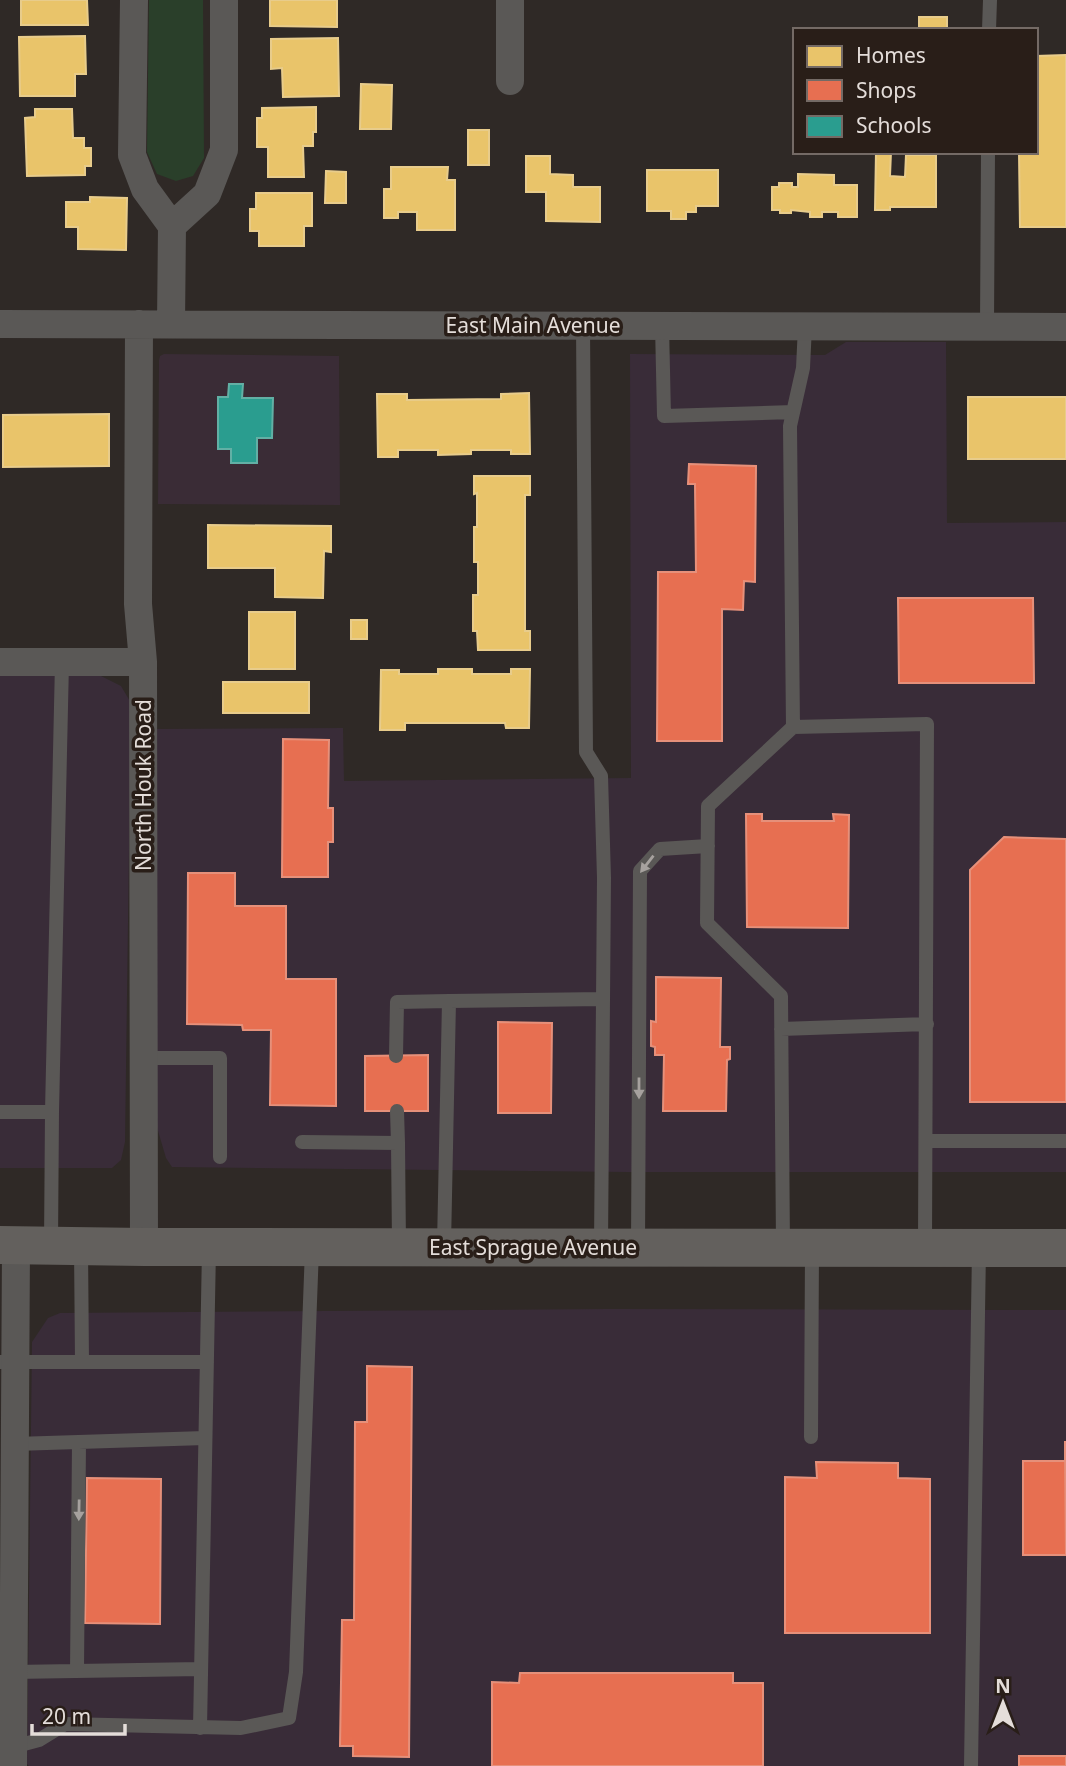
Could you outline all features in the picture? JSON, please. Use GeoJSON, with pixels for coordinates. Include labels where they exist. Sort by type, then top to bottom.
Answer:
{"type":"FeatureCollection","features":[{"type":"Feature","properties":{"kind":"main road","name":"East Sprague Avenue"},"geometry":{"type":"LineString","coordinates":[[37,1246],[1066,1248]]}},
{"type":"Feature","properties":{"kind":"street"},"geometry":{"type":"LineString","coordinates":[[134,0],[132,155],[145,189],[172,226],[171,324]]}},
{"type":"Feature","properties":{"kind":"street"},"geometry":{"type":"LineString","coordinates":[[172,226],[207,194],[224,150],[223,0]]}},
{"type":"Feature","properties":{"kind":"street"},"geometry":{"type":"LineString","coordinates":[[510,0],[510,81]]}},
{"type":"Feature","properties":{"kind":"street","name":"East Main Avenue"},"geometry":{"type":"LineString","coordinates":[[0,324],[1066,327]]}},
{"type":"Feature","properties":{"kind":"street","name":"North Houk Road"},"geometry":{"type":"LineString","coordinates":[[139,324],[138,604],[143,662],[144,1247]]}},
{"type":"Feature","properties":{"kind":"street"},"geometry":{"type":"LineString","coordinates":[[0,662],[143,662]]}},
{"type":"Feature","properties":{"kind":"street"},"geometry":{"type":"LineString","coordinates":[[13,1756],[13,1672],[7,1591],[15,1444],[7,1362],[37,1246]]}},
{"type":"Feature","properties":{"kind":"lane"},"geometry":{"type":"LineString","coordinates":[[989,0],[989,28]]}},
{"type":"Feature","properties":{"kind":"lane"},"geometry":{"type":"LineString","coordinates":[[987,327],[988,154]]}},
{"type":"Feature","properties":{"kind":"lane"},"geometry":{"type":"LineString","coordinates":[[583,325],[586,752],[601,776],[603,999],[620,1247]]}},
{"type":"Feature","properties":{"kind":"lane"},"geometry":{"type":"LineString","coordinates":[[662,326],[664,416],[793,412]]}},
{"type":"Feature","properties":{"kind":"lane"},"geometry":{"type":"LineString","coordinates":[[793,727],[790,426],[803,368],[805,326]]}},
{"type":"Feature","properties":{"kind":"lane"},"geometry":{"type":"LineString","coordinates":[[62,662],[52,1112],[37,1246],[82,1362]]}},
{"type":"Feature","properties":{"kind":"lane"},"geometry":{"type":"LineString","coordinates":[[811,1437],[781,1029],[781,996],[708,923],[708,806],[793,727],[927,724],[925,1248]]}},
{"type":"Feature","properties":{"kind":"lane"},"geometry":{"type":"LineString","coordinates":[[620,1247],[640,871],[660,849],[708,846]]}},
{"type":"Feature","properties":{"kind":"lane"},"geometry":{"type":"LineString","coordinates":[[397,1056],[397,1002],[603,999]]}},
{"type":"Feature","properties":{"kind":"lane"},"geometry":{"type":"LineString","coordinates":[[444,1247],[449,1001]]}},
{"type":"Feature","properties":{"kind":"lane"},"geometry":{"type":"LineString","coordinates":[[781,1029],[927,1024]]}},
{"type":"Feature","properties":{"kind":"lane"},"geometry":{"type":"LineString","coordinates":[[143,1058],[220,1058],[220,1157]]}},
{"type":"Feature","properties":{"kind":"lane"},"geometry":{"type":"LineString","coordinates":[[397,1111],[399,1247]]}},
{"type":"Feature","properties":{"kind":"lane"},"geometry":{"type":"LineString","coordinates":[[0,1112],[52,1112]]}},
{"type":"Feature","properties":{"kind":"lane"},"geometry":{"type":"LineString","coordinates":[[927,1140],[1066,1140]]}},
{"type":"Feature","properties":{"kind":"lane"},"geometry":{"type":"LineString","coordinates":[[302,1142],[398,1143]]}},
{"type":"Feature","properties":{"kind":"lane"},"geometry":{"type":"LineString","coordinates":[[200,1728],[209,1247]]}},
{"type":"Feature","properties":{"kind":"lane"},"geometry":{"type":"LineString","coordinates":[[13,1756],[65,1724],[241,1728],[289,1718],[296,1672],[312,1247]]}},
{"type":"Feature","properties":{"kind":"lane"},"geometry":{"type":"LineString","coordinates":[[971,1766],[979,1248]]}},
{"type":"Feature","properties":{"kind":"lane"},"geometry":{"type":"LineString","coordinates":[[7,1362],[206,1362]]}},
{"type":"Feature","properties":{"kind":"lane"},"geometry":{"type":"LineString","coordinates":[[15,1444],[205,1438]]}},
{"type":"Feature","properties":{"kind":"lane"},"geometry":{"type":"LineString","coordinates":[[77,1671],[79,1442]]}},
{"type":"Feature","properties":{"kind":"lane"},"geometry":{"type":"LineString","coordinates":[[13,1672],[201,1669]]}},
{"type":"Feature","properties":{"kind":"shaded area"},"geometry":{"type":"Polygon","coordinates":[[[846,342],[946,342],[947,523],[1066,522],[1066,1172],[626,1172],[172,1167],[166,1158],[156,1124],[156,729],[343,728],[344,781],[631,778],[630,354],[825,355],[846,342]]]}},
{"type":"Feature","properties":{"kind":"shaded area"},"geometry":{"type":"Polygon","coordinates":[[[164,354],[339,356],[340,505],[158,504],[159,360],[164,354]]]}},
{"type":"Feature","properties":{"kind":"shaded area"},"geometry":{"type":"Polygon","coordinates":[[[0,675],[101,676],[121,686],[131,703],[125,1142],[121,1160],[112,1168],[0,1168],[0,675]]]}},
{"type":"Feature","properties":{"kind":"shaded area"},"geometry":{"type":"Polygon","coordinates":[[[608,1309],[1066,1310],[1066,1766],[27,1764],[32,1342],[48,1318],[60,1313],[608,1309]]]}},
{"type":"Feature","properties":{"kind":"green space"},"geometry":{"type":"Polygon","coordinates":[[[149,0],[203,0],[204,158],[193,176],[176,181],[157,174],[147,152],[149,0]]]}},
{"type":"Feature","properties":{"kind":"building: Homes"},"geometry":{"type":"Polygon","coordinates":[[[21,0],[87,0],[88,25],[21,25],[21,0]]]}},
{"type":"Feature","properties":{"kind":"building: Homes"},"geometry":{"type":"Polygon","coordinates":[[[270,0],[337,0],[337,27],[270,26],[270,0]]]}},
{"type":"Feature","properties":{"kind":"building: Homes"},"geometry":{"type":"Polygon","coordinates":[[[919,17],[947,17],[947,28],[919,28],[919,17]]]}},
{"type":"Feature","properties":{"kind":"building: Homes"},"geometry":{"type":"Polygon","coordinates":[[[85,36],[86,74],[75,74],[75,96],[20,96],[19,37],[85,36]]]}},
{"type":"Feature","properties":{"kind":"building: Homes"},"geometry":{"type":"Polygon","coordinates":[[[338,38],[339,96],[283,97],[282,68],[271,69],[271,39],[338,38]]]}},
{"type":"Feature","properties":{"kind":"building: Homes"},"geometry":{"type":"Polygon","coordinates":[[[1066,55],[1066,227],[1020,227],[1019,154],[1038,154],[1038,56],[1066,55]]]}},
{"type":"Feature","properties":{"kind":"building: Homes"},"geometry":{"type":"Polygon","coordinates":[[[361,84],[392,85],[391,129],[360,129],[361,84]]]}},
{"type":"Feature","properties":{"kind":"building: Homes"},"geometry":{"type":"Polygon","coordinates":[[[316,107],[313,146],[303,146],[304,177],[268,177],[268,147],[257,147],[257,118],[262,118],[262,108],[316,107]]]}},
{"type":"Feature","properties":{"kind":"building: Homes"},"geometry":{"type":"Polygon","coordinates":[[[35,109],[72,109],[73,138],[84,138],[84,148],[91,148],[91,166],[85,166],[85,175],[27,176],[25,118],[35,117],[35,109]]]}},
{"type":"Feature","properties":{"kind":"building: Homes"},"geometry":{"type":"Polygon","coordinates":[[[468,130],[489,130],[489,165],[468,165],[468,130]]]}},
{"type":"Feature","properties":{"kind":"building: Homes"},"geometry":{"type":"Polygon","coordinates":[[[876,154],[891,154],[890,176],[905,177],[906,155],[936,155],[936,207],[890,207],[890,210],[875,210],[876,154]]]}},
{"type":"Feature","properties":{"kind":"building: Homes"},"geometry":{"type":"Polygon","coordinates":[[[526,156],[550,156],[550,174],[573,175],[573,187],[600,187],[600,222],[546,221],[546,192],[526,192],[526,156]]]}},
{"type":"Feature","properties":{"kind":"building: Homes"},"geometry":{"type":"Polygon","coordinates":[[[391,167],[448,167],[447,180],[455,180],[455,230],[417,230],[417,212],[398,212],[398,218],[384,218],[384,189],[391,189],[391,167]]]}},
{"type":"Feature","properties":{"kind":"building: Homes"},"geometry":{"type":"Polygon","coordinates":[[[647,170],[718,170],[718,206],[696,206],[696,212],[686,212],[686,219],[671,219],[671,211],[647,211],[647,170]]]}},
{"type":"Feature","properties":{"kind":"building: Homes"},"geometry":{"type":"Polygon","coordinates":[[[326,171],[346,172],[346,203],[325,203],[326,171]]]}},
{"type":"Feature","properties":{"kind":"building: Homes"},"geometry":{"type":"Polygon","coordinates":[[[798,174],[834,175],[834,185],[857,185],[857,217],[838,217],[838,212],[822,212],[822,217],[810,217],[810,212],[791,210],[791,213],[780,213],[780,210],[772,210],[772,187],[779,187],[779,183],[792,183],[792,187],[798,187],[798,174]]]}},
{"type":"Feature","properties":{"kind":"building: Homes"},"geometry":{"type":"Polygon","coordinates":[[[256,193],[312,193],[312,226],[304,226],[304,246],[259,246],[259,231],[250,231],[250,209],[256,209],[256,193]]]}},
{"type":"Feature","properties":{"kind":"building: Homes"},"geometry":{"type":"Polygon","coordinates":[[[90,197],[127,198],[126,250],[78,249],[78,227],[66,227],[66,202],[90,202],[90,197]]]}},
{"type":"Feature","properties":{"kind":"building: Homes"},"geometry":{"type":"Polygon","coordinates":[[[529,393],[530,454],[511,454],[511,450],[471,450],[471,454],[438,455],[438,450],[398,450],[398,457],[378,457],[377,394],[407,394],[407,400],[501,399],[501,394],[529,393]]]}},
{"type":"Feature","properties":{"kind":"building: Homes"},"geometry":{"type":"Polygon","coordinates":[[[968,397],[1066,397],[1066,459],[968,459],[968,397]]]}},
{"type":"Feature","properties":{"kind":"building: Homes"},"geometry":{"type":"Polygon","coordinates":[[[109,414],[109,466],[3,467],[3,415],[109,414]]]}},
{"type":"Feature","properties":{"kind":"building: Homes"},"geometry":{"type":"Polygon","coordinates":[[[474,476],[530,476],[530,495],[525,495],[525,631],[530,631],[530,650],[478,650],[477,631],[473,631],[473,595],[478,595],[478,562],[474,562],[477,493],[474,494],[474,476]]]}},
{"type":"Feature","properties":{"kind":"building: Homes"},"geometry":{"type":"Polygon","coordinates":[[[208,525],[331,526],[331,552],[324,551],[323,598],[275,597],[275,568],[208,568],[208,525]]]}},
{"type":"Feature","properties":{"kind":"building: Homes"},"geometry":{"type":"Polygon","coordinates":[[[249,612],[295,612],[295,669],[249,669],[249,612]]]}},
{"type":"Feature","properties":{"kind":"building: Homes"},"geometry":{"type":"Polygon","coordinates":[[[351,620],[367,620],[367,639],[351,639],[351,620]]]}},
{"type":"Feature","properties":{"kind":"building: Homes"},"geometry":{"type":"Polygon","coordinates":[[[438,669],[472,669],[472,674],[511,674],[511,669],[530,669],[529,728],[506,728],[505,723],[405,723],[405,730],[380,730],[381,670],[399,670],[399,674],[438,674],[438,669]]]}},
{"type":"Feature","properties":{"kind":"building: Homes"},"geometry":{"type":"Polygon","coordinates":[[[223,682],[309,682],[309,713],[223,713],[223,682]]]}},
{"type":"Feature","properties":{"kind":"building: Shops"},"geometry":{"type":"Polygon","coordinates":[[[689,464],[756,466],[755,582],[744,581],[743,610],[722,609],[722,741],[657,741],[658,572],[696,572],[695,484],[688,484],[689,464]]]}},
{"type":"Feature","properties":{"kind":"building: Shops"},"geometry":{"type":"Polygon","coordinates":[[[898,598],[1033,598],[1034,683],[899,683],[898,598]]]}},
{"type":"Feature","properties":{"kind":"building: Shops"},"geometry":{"type":"Polygon","coordinates":[[[283,739],[329,740],[328,808],[333,808],[333,842],[328,842],[328,877],[282,877],[283,739]]]}},
{"type":"Feature","properties":{"kind":"building: Shops"},"geometry":{"type":"Polygon","coordinates":[[[746,814],[762,814],[762,821],[834,821],[833,814],[849,815],[848,928],[747,927],[746,814]]]}},
{"type":"Feature","properties":{"kind":"building: Shops"},"geometry":{"type":"Polygon","coordinates":[[[1004,837],[1066,839],[1066,1102],[970,1102],[970,870],[1004,837]]]}},
{"type":"Feature","properties":{"kind":"building: Shops"},"geometry":{"type":"Polygon","coordinates":[[[188,873],[235,873],[235,906],[286,906],[286,979],[336,979],[336,1106],[270,1105],[271,1030],[243,1030],[242,1025],[187,1024],[188,873]]]}},
{"type":"Feature","properties":{"kind":"building: Shops"},"geometry":{"type":"Polygon","coordinates":[[[656,977],[721,978],[720,1047],[730,1047],[730,1059],[727,1060],[726,1111],[663,1111],[664,1055],[655,1055],[655,1047],[651,1046],[651,1021],[656,1022],[656,977]]]}},
{"type":"Feature","properties":{"kind":"building: Shops"},"geometry":{"type":"Polygon","coordinates":[[[498,1022],[552,1023],[551,1113],[498,1113],[498,1022]]]}},
{"type":"Feature","properties":{"kind":"building: Shops"},"geometry":{"type":"Polygon","coordinates":[[[428,1055],[428,1111],[365,1111],[365,1056],[428,1055]]]}},
{"type":"Feature","properties":{"kind":"building: Shops"},"geometry":{"type":"Polygon","coordinates":[[[367,1366],[412,1367],[409,1757],[353,1756],[353,1746],[340,1746],[342,1620],[354,1620],[355,1422],[367,1422],[367,1366]]]}},
{"type":"Feature","properties":{"kind":"building: Shops"},"geometry":{"type":"Polygon","coordinates":[[[1065,1441],[1066,1555],[1023,1555],[1023,1461],[1065,1461],[1065,1441]]]}},
{"type":"Feature","properties":{"kind":"building: Shops"},"geometry":{"type":"Polygon","coordinates":[[[816,1462],[898,1463],[898,1478],[930,1479],[930,1633],[785,1633],[785,1477],[817,1478],[816,1462]]]}},
{"type":"Feature","properties":{"kind":"building: Shops"},"geometry":{"type":"Polygon","coordinates":[[[87,1478],[161,1479],[160,1624],[85,1623],[87,1478]]]}},
{"type":"Feature","properties":{"kind":"building: Shops"},"geometry":{"type":"Polygon","coordinates":[[[520,1673],[733,1673],[733,1683],[763,1683],[763,1766],[492,1766],[492,1682],[519,1683],[520,1673]]]}},
{"type":"Feature","properties":{"kind":"building: Shops"},"geometry":{"type":"Polygon","coordinates":[[[1019,1756],[1066,1756],[1066,1766],[1019,1766],[1019,1756]]]}},
{"type":"Feature","properties":{"kind":"building: Schools"},"geometry":{"type":"Polygon","coordinates":[[[229,384],[243,384],[242,398],[273,398],[272,438],[257,438],[257,463],[231,463],[231,449],[218,449],[218,397],[228,397],[229,384]]]}}]}
